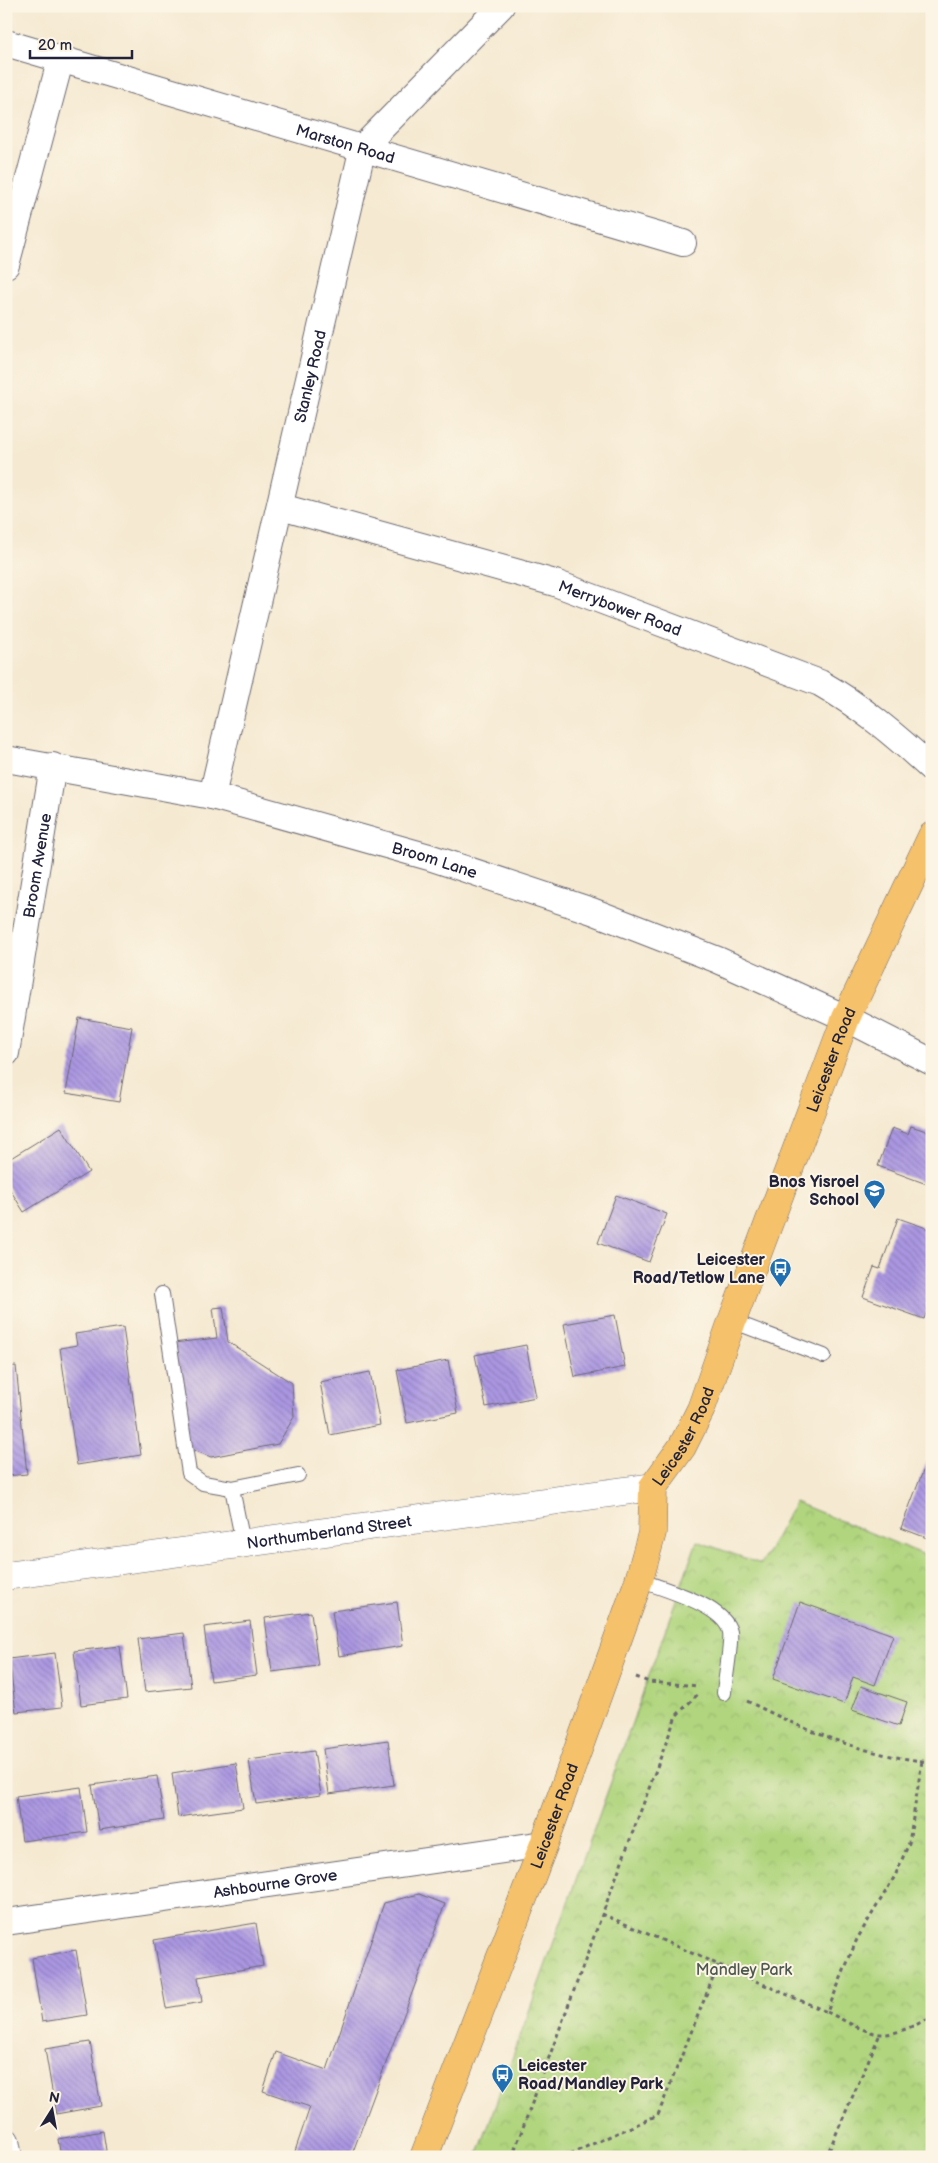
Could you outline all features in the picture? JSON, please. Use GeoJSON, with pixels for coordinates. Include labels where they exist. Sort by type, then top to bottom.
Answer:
{"type":"FeatureCollection","features":[{"type":"Feature","properties":{"kind":"main road","name":"Leicester Road"},"geometry":{"type":"LineString","coordinates":[[424,2157],[544,1844],[639,1580],[652,1533],[653,1487],[682,1448],[701,1409],[732,1321],[846,1018],[932,836]]}},
{"type":"Feature","properties":{"kind":"street"},"geometry":{"type":"LineString","coordinates":[[363,147],[501,6]]}},
{"type":"Feature","properties":{"kind":"street","name":"Marston Road"},"geometry":{"type":"LineString","coordinates":[[6,43],[683,243]]}},
{"type":"Feature","properties":{"kind":"street"},"geometry":{"type":"LineString","coordinates":[[6,265],[61,58]]}},
{"type":"Feature","properties":{"kind":"street","name":"Stanley Road"},"geometry":{"type":"LineString","coordinates":[[212,796],[281,507],[363,147]]}},
{"type":"Feature","properties":{"kind":"street","name":"Merrybower Road"},"geometry":{"type":"LineString","coordinates":[[281,507],[555,583],[820,683],[850,700],[879,722],[932,768]]}},
{"type":"Feature","properties":{"kind":"street","name":"Broom Lane"},"geometry":{"type":"LineString","coordinates":[[6,759],[212,796],[429,857],[592,911],[718,960],[846,1018],[932,1062]]}},
{"type":"Feature","properties":{"kind":"street","name":"Broom Avenue"},"geometry":{"type":"LineString","coordinates":[[6,1053],[53,766]]}},
{"type":"Feature","properties":{"kind":"street","name":"Northumberland Street"},"geometry":{"type":"LineString","coordinates":[[6,1576],[653,1487]]}},
{"type":"Feature","properties":{"kind":"street","name":"Ashbourne Grove"},"geometry":{"type":"LineString","coordinates":[[6,1922],[544,1844]]}},
{"type":"Feature","properties":{"kind":"street"},"geometry":{"type":"LineString","coordinates":[[6,2141],[9,2157]]}},
{"type":"Feature","properties":{"kind":"lane"},"geometry":{"type":"LineString","coordinates":[[162,1294],[188,1473],[203,1483],[232,1488],[298,1475]]}},
{"type":"Feature","properties":{"kind":"lane"},"geometry":{"type":"LineString","coordinates":[[732,1321],[824,1356]]}},
{"type":"Feature","properties":{"kind":"lane"},"geometry":{"type":"LineString","coordinates":[[232,1488],[243,1543]]}},
{"type":"Feature","properties":{"kind":"lane"},"geometry":{"type":"LineString","coordinates":[[639,1580],[713,1610],[724,1619],[730,1632],[724,1693]]}},
{"type":"Feature","properties":{"kind":"path"},"geometry":{"type":"LineString","coordinates":[[512,2157],[676,1716],[706,1687],[649,1682],[608,1667]]}},
{"type":"Feature","properties":{"kind":"path"},"geometry":{"type":"LineString","coordinates":[[724,1693],[740,1698],[836,1742],[901,1760],[932,1762]]}},
{"type":"Feature","properties":{"kind":"path"},"geometry":{"type":"LineString","coordinates":[[827,2012],[857,1939],[895,1876],[909,1843],[922,1761]]}},
{"type":"Feature","properties":{"kind":"path"},"geometry":{"type":"LineString","coordinates":[[602,1914],[870,2032],[888,2034],[932,2018]]}},
{"type":"Feature","properties":{"kind":"path"},"geometry":{"type":"LineString","coordinates":[[563,2157],[658,2115],[718,1965]]}},
{"type":"Feature","properties":{"kind":"path"},"geometry":{"type":"LineString","coordinates":[[826,2157],[880,2034]]}},
{"type":"Feature","properties":{"kind":"green space","name":"Mandley Park"},"geometry":{"type":"Polygon","coordinates":[[[795,1502],[932,1558],[932,2157],[477,2157],[697,1541],[761,1564],[795,1502]]]}},
{"type":"Feature","properties":{"kind":"building"},"geometry":{"type":"Polygon","coordinates":[[[79,1018],[132,1027],[119,1102],[66,1093],[79,1018]]]}},
{"type":"Feature","properties":{"kind":"building"},"geometry":{"type":"Polygon","coordinates":[[[911,1126],[932,1133],[932,1186],[878,1166],[892,1128],[908,1134],[911,1126]]]}},
{"type":"Feature","properties":{"kind":"building"},"geometry":{"type":"Polygon","coordinates":[[[61,1127],[89,1172],[24,1212],[6,1183],[6,1161],[61,1127]]]}},
{"type":"Feature","properties":{"kind":"building"},"geometry":{"type":"Polygon","coordinates":[[[616,1195],[667,1214],[649,1262],[598,1243],[616,1195]]]}},
{"type":"Feature","properties":{"kind":"building"},"geometry":{"type":"Polygon","coordinates":[[[898,1218],[932,1230],[932,1298],[924,1319],[863,1297],[874,1267],[880,1269],[898,1218]]]}},
{"type":"Feature","properties":{"kind":"building"},"geometry":{"type":"Polygon","coordinates":[[[223,1307],[228,1342],[292,1383],[294,1417],[278,1444],[211,1457],[186,1447],[173,1343],[217,1338],[213,1308],[223,1307]]]}},
{"type":"Feature","properties":{"kind":"building"},"geometry":{"type":"Polygon","coordinates":[[[615,1315],[625,1367],[575,1377],[564,1324],[615,1315]]]}},
{"type":"Feature","properties":{"kind":"building"},"geometry":{"type":"Polygon","coordinates":[[[123,1327],[141,1455],[77,1465],[60,1348],[77,1345],[75,1334],[123,1327]]]}},
{"type":"Feature","properties":{"kind":"building"},"geometry":{"type":"Polygon","coordinates":[[[526,1345],[536,1397],[486,1407],[475,1355],[526,1345]]]}},
{"type":"Feature","properties":{"kind":"building"},"geometry":{"type":"Polygon","coordinates":[[[448,1360],[458,1413],[407,1423],[397,1370],[448,1360]]]}},
{"type":"Feature","properties":{"kind":"building"},"geometry":{"type":"Polygon","coordinates":[[[16,1366],[27,1474],[6,1476],[6,1367],[16,1366]]]}},
{"type":"Feature","properties":{"kind":"building"},"geometry":{"type":"Polygon","coordinates":[[[370,1372],[380,1425],[330,1435],[320,1382],[370,1372]]]}},
{"type":"Feature","properties":{"kind":"building"},"geometry":{"type":"Polygon","coordinates":[[[932,1448],[932,1540],[901,1528],[932,1448]]]}},
{"type":"Feature","properties":{"kind":"building"},"geometry":{"type":"Polygon","coordinates":[[[397,1602],[403,1646],[339,1656],[332,1611],[397,1602]]]}},
{"type":"Feature","properties":{"kind":"building"},"geometry":{"type":"Polygon","coordinates":[[[800,1602],[893,1635],[875,1685],[853,1677],[844,1704],[773,1679],[800,1602]]]}},
{"type":"Feature","properties":{"kind":"building"},"geometry":{"type":"Polygon","coordinates":[[[311,1612],[318,1666],[272,1672],[265,1618],[311,1612]]]}},
{"type":"Feature","properties":{"kind":"building"},"geometry":{"type":"Polygon","coordinates":[[[250,1621],[257,1675],[211,1681],[204,1627],[250,1621]]]}},
{"type":"Feature","properties":{"kind":"building"},"geometry":{"type":"Polygon","coordinates":[[[184,1633],[191,1687],[145,1692],[138,1639],[184,1633]]]}},
{"type":"Feature","properties":{"kind":"building"},"geometry":{"type":"Polygon","coordinates":[[[120,1646],[127,1699],[81,1705],[74,1651],[120,1646]]]}},
{"type":"Feature","properties":{"kind":"building"},"geometry":{"type":"Polygon","coordinates":[[[55,1653],[62,1707],[16,1712],[9,1659],[55,1653]]]}},
{"type":"Feature","properties":{"kind":"building"},"geometry":{"type":"Polygon","coordinates":[[[861,1686],[907,1702],[899,1726],[852,1710],[861,1686]]]}},
{"type":"Feature","properties":{"kind":"building"},"geometry":{"type":"Polygon","coordinates":[[[388,1740],[394,1785],[329,1794],[323,1749],[388,1740]]]}},
{"type":"Feature","properties":{"kind":"building"},"geometry":{"type":"Polygon","coordinates":[[[314,1751],[321,1795],[256,1804],[249,1760],[314,1751]]]}},
{"type":"Feature","properties":{"kind":"building"},"geometry":{"type":"Polygon","coordinates":[[[236,1763],[243,1808],[178,1817],[172,1773],[236,1763]]]}},
{"type":"Feature","properties":{"kind":"building"},"geometry":{"type":"Polygon","coordinates":[[[157,1776],[164,1820],[99,1830],[92,1785],[157,1776]]]}},
{"type":"Feature","properties":{"kind":"building"},"geometry":{"type":"Polygon","coordinates":[[[81,1787],[87,1832],[22,1841],[16,1796],[81,1787]]]}},
{"type":"Feature","properties":{"kind":"building"},"geometry":{"type":"Polygon","coordinates":[[[419,1894],[445,1904],[351,2157],[293,2157],[310,2107],[263,2091],[276,2052],[327,2070],[384,1903],[419,1894]]]}},
{"type":"Feature","properties":{"kind":"building"},"geometry":{"type":"Polygon","coordinates":[[[256,1923],[263,1966],[198,1977],[202,2002],[166,2008],[154,1940],[256,1923]]]}},
{"type":"Feature","properties":{"kind":"building"},"geometry":{"type":"Polygon","coordinates":[[[76,1950],[87,2015],[42,2022],[32,1958],[76,1950]]]}},
{"type":"Feature","properties":{"kind":"building"},"geometry":{"type":"Polygon","coordinates":[[[90,2042],[101,2106],[56,2114],[45,2049],[90,2042]]]}},
{"type":"Feature","properties":{"kind":"building"},"geometry":{"type":"Polygon","coordinates":[[[103,2131],[107,2157],[61,2157],[58,2139],[103,2131]]]}},
{"type":"Feature","properties":{"kind":"place","name":"Bnos Yisroel School"},"geometry":{"type":"Point","coordinates":[875,1209]}},
{"type":"Feature","properties":{"kind":"place","name":"Leicester Road/Tetlow Lane"},"geometry":{"type":"Point","coordinates":[781,1287]}},
{"type":"Feature","properties":{"kind":"place","name":"Leicester Road/Mandley Park"},"geometry":{"type":"Point","coordinates":[502,2093]}}]}
